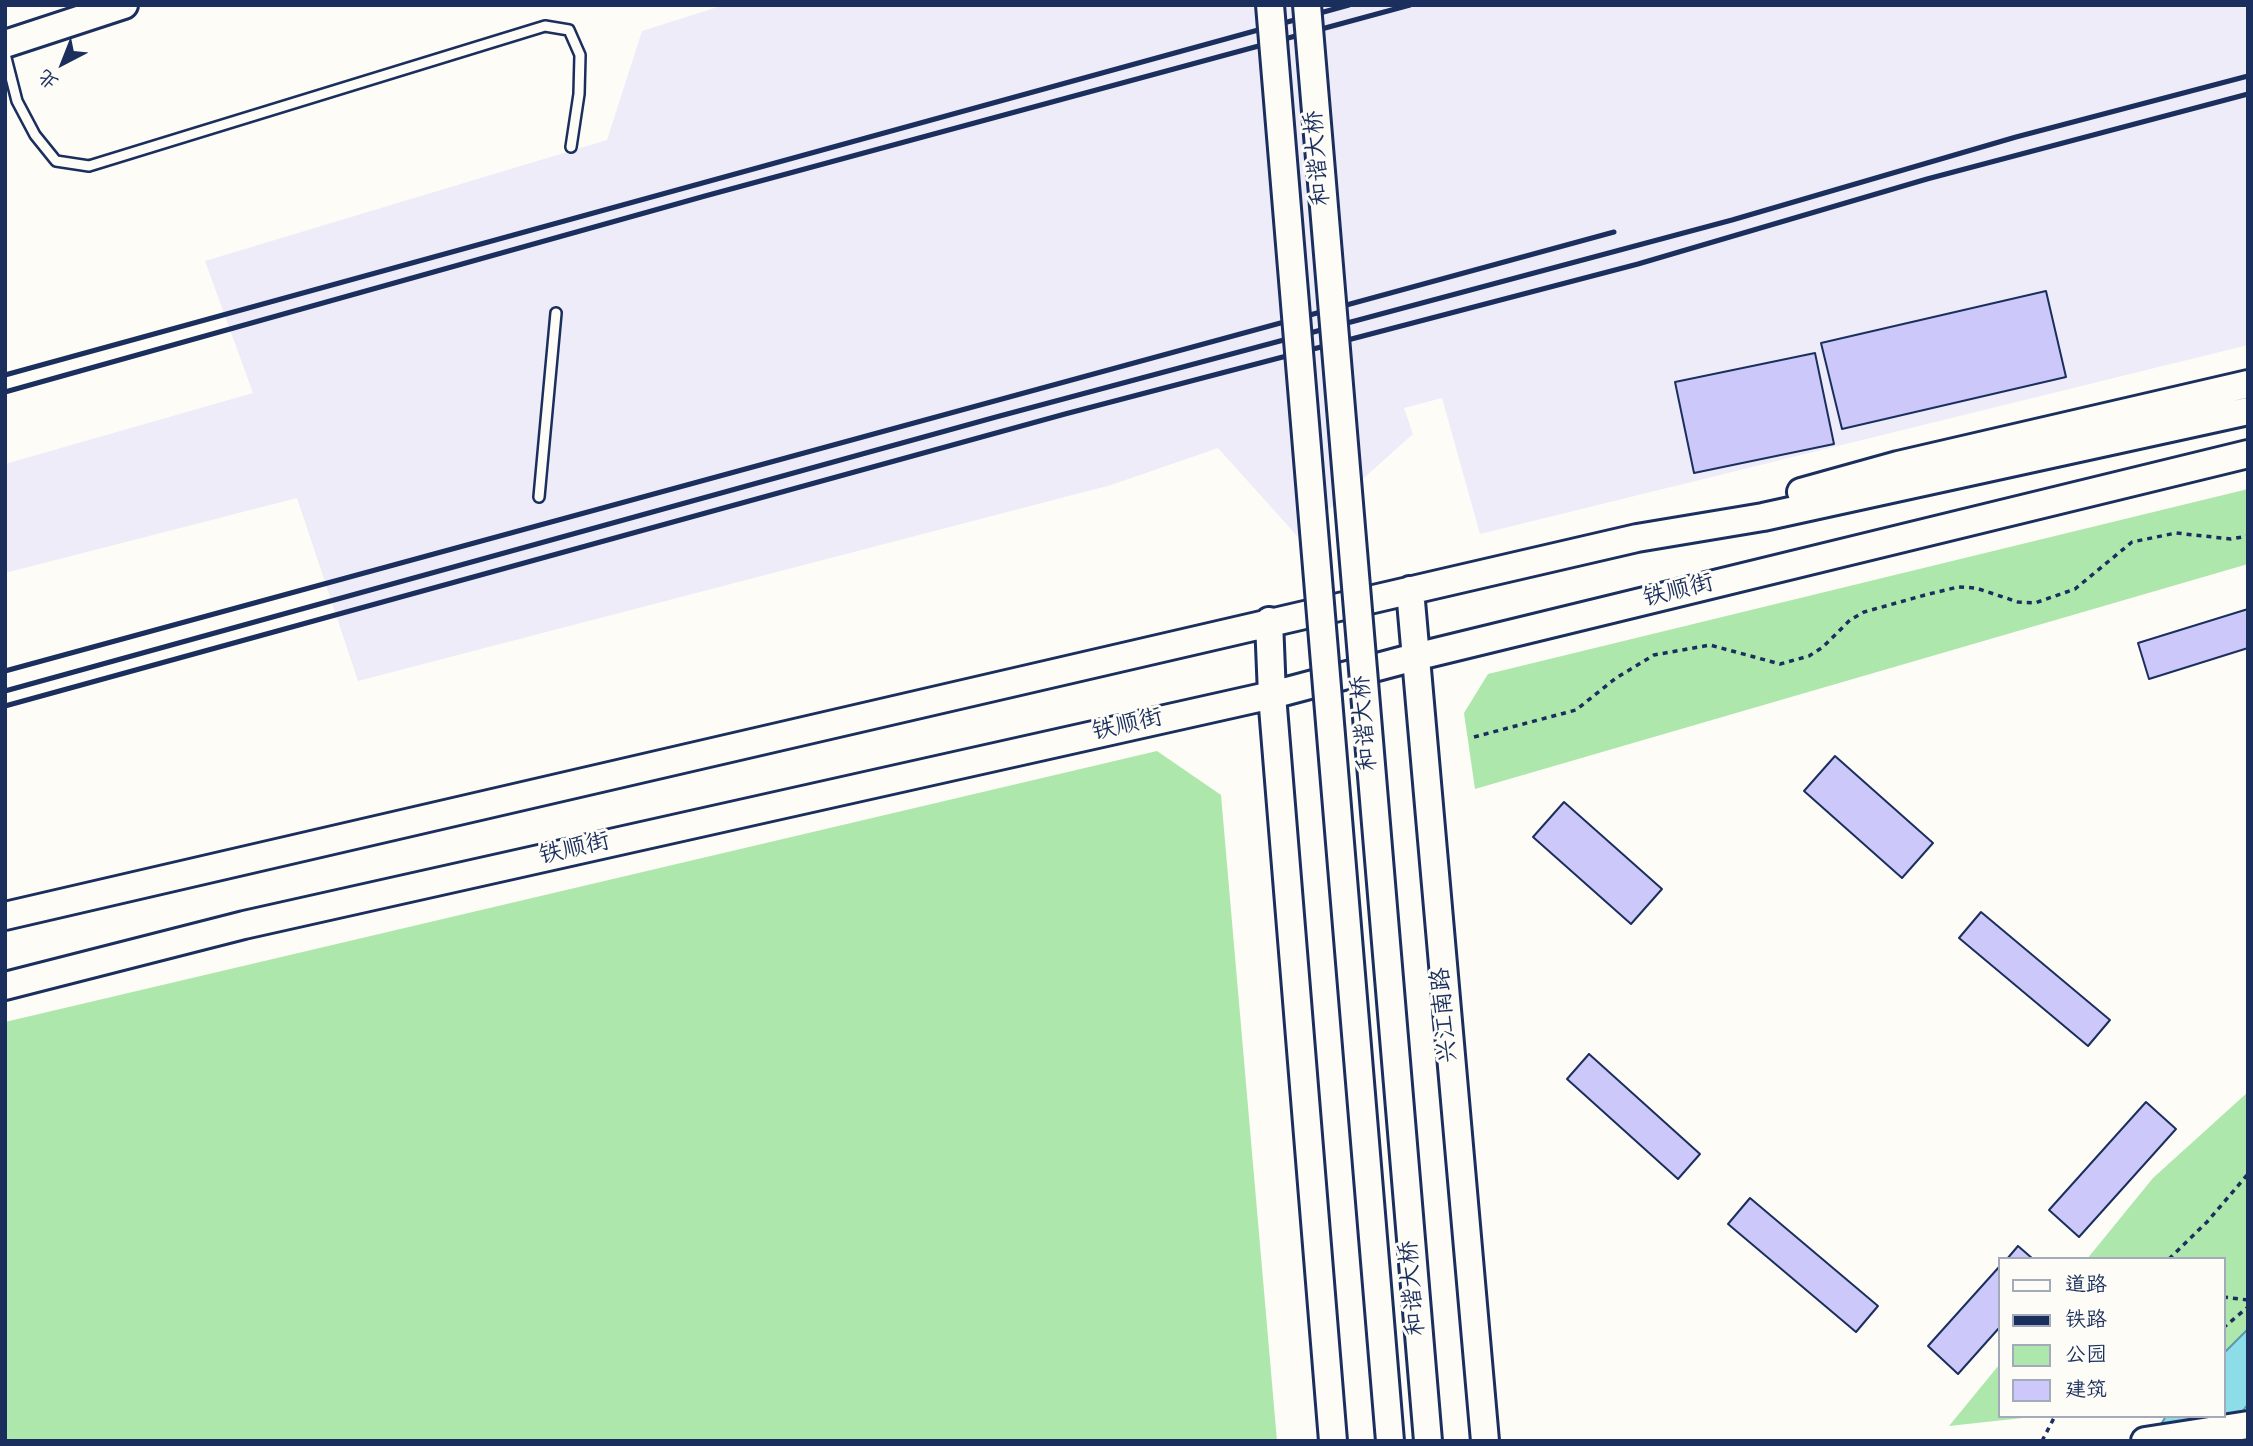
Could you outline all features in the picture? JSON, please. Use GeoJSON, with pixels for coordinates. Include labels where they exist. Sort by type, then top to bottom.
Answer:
{"type":"FeatureCollection","features":[{"type":"Feature","properties":{"kind":"main road"},"geometry":{"type":"LineString","coordinates":[[5,44],[124,5]]}},
{"type":"Feature","properties":{"kind":"main road","name":"和谐大桥"},"geometry":{"type":"LineString","coordinates":[[1270,5],[1390,1441]]}},
{"type":"Feature","properties":{"kind":"main road","name":"和谐大桥"},"geometry":{"type":"LineString","coordinates":[[1307,5],[1428,1441]]}},
{"type":"Feature","properties":{"kind":"main road"},"geometry":{"type":"LineString","coordinates":[[5,916],[1269,621],[1637,538],[1898,465],[2248,384]]}},
{"type":"Feature","properties":{"kind":"main road"},"geometry":{"type":"LineString","coordinates":[[1637,538],[1763,517],[2248,411]]}},
{"type":"Feature","properties":{"kind":"main road","name":"铁顺街"},"geometry":{"type":"LineString","coordinates":[[5,986],[244,925],[1272,695],[1415,657],[2248,454]]}},
{"type":"Feature","properties":{"kind":"main road","name":"兴江南路"},"geometry":{"type":"LineString","coordinates":[[1410,590],[1485,1441]]}},
{"type":"Feature","properties":{"kind":"main road"},"geometry":{"type":"LineString","coordinates":[[1269,621],[1272,695],[1332,1441]]}},
{"type":"Feature","properties":{"kind":"main road"},"geometry":{"type":"LineString","coordinates":[[2145,1441],[2248,1425]]}},
{"type":"Feature","properties":{"kind":"lane"},"geometry":{"type":"LineString","coordinates":[[5,54],[17,101],[35,135],[56,161],[89,166],[545,26],[569,30],[579,55],[579,94],[571,147]]}},
{"type":"Feature","properties":{"kind":"lane"},"geometry":{"type":"LineString","coordinates":[[539,497],[556,313]]}},
{"type":"Feature","properties":{"kind":"path"},"geometry":{"type":"LineString","coordinates":[[1474,737],[1576,710],[1616,678],[1654,656],[1710,645],[1780,664],[1809,656],[1823,647],[1850,620],[1864,612],[1925,595],[1967,587],[2018,603],[2035,603],[2075,589],[2132,542],[2176,533],[2231,539],[2248,536]]}},
{"type":"Feature","properties":{"kind":"path"},"geometry":{"type":"LineString","coordinates":[[2171,1257],[2207,1222],[2248,1174]]}},
{"type":"Feature","properties":{"kind":"path"},"geometry":{"type":"LineString","coordinates":[[2225,1297],[2248,1300]]}},
{"type":"Feature","properties":{"kind":"path"},"geometry":{"type":"LineString","coordinates":[[2225,1326],[2248,1307]]}},
{"type":"Feature","properties":{"kind":"path"},"geometry":{"type":"LineString","coordinates":[[2042,1441],[2054,1418]]}},
{"type":"Feature","properties":{"kind":"shaded area"},"geometry":{"type":"Polygon","coordinates":[[[724,5],[2248,5],[2248,345],[1480,534],[1442,398],[1404,408],[1413,434],[1298,537],[1218,448],[1111,485],[358,681],[297,498],[5,573],[5,464],[253,393],[205,261],[607,140],[642,31],[724,5]]]}},
{"type":"Feature","properties":{"kind":"green space"},"geometry":{"type":"Polygon","coordinates":[[[2248,489],[2248,564],[1475,789],[1464,713],[1488,674],[2248,489]]]}},
{"type":"Feature","properties":{"kind":"green space"},"geometry":{"type":"Polygon","coordinates":[[[1157,751],[1221,795],[1277,1441],[5,1441],[5,1022],[1157,751]]]}},
{"type":"Feature","properties":{"kind":"green space"},"geometry":{"type":"Polygon","coordinates":[[[2248,1092],[2248,1329],[2225,1352],[2225,1257],[2089,1257],[2153,1178],[2248,1092]]]}},
{"type":"Feature","properties":{"kind":"green space"},"geometry":{"type":"Polygon","coordinates":[[[1997,1367],[1997,1418],[2023,1418],[1949,1426],[1997,1367]]]}},
{"type":"Feature","properties":{"kind":"water"},"geometry":{"type":"Polygon","coordinates":[[[2248,1329],[2248,1404],[2220,1441],[2151,1441],[2165,1418],[2225,1418],[2225,1352],[2248,1329]]]}},
{"type":"Feature","properties":{"kind":"building"},"geometry":{"type":"Polygon","coordinates":[[[2046,291],[2066,377],[1842,429],[1821,343],[2046,291]]]}},
{"type":"Feature","properties":{"kind":"building"},"geometry":{"type":"Polygon","coordinates":[[[1815,353],[1834,444],[1694,473],[1675,382],[1815,353]]]}},
{"type":"Feature","properties":{"kind":"building"},"geometry":{"type":"Polygon","coordinates":[[[2248,609],[2248,648],[2149,679],[2138,643],[2248,609]]]}},
{"type":"Feature","properties":{"kind":"building"},"geometry":{"type":"Polygon","coordinates":[[[1835,756],[1933,843],[1902,878],[1804,791],[1835,756]]]}},
{"type":"Feature","properties":{"kind":"building"},"geometry":{"type":"Polygon","coordinates":[[[1564,802],[1662,889],[1631,924],[1533,837],[1564,802]]]}},
{"type":"Feature","properties":{"kind":"building"},"geometry":{"type":"Polygon","coordinates":[[[1981,912],[2110,1020],[2088,1046],[1959,938],[1981,912]]]}},
{"type":"Feature","properties":{"kind":"building"},"geometry":{"type":"Polygon","coordinates":[[[1589,1054],[1700,1154],[1678,1179],[1567,1079],[1589,1054]]]}},
{"type":"Feature","properties":{"kind":"building"},"geometry":{"type":"Polygon","coordinates":[[[2146,1102],[2176,1129],[2079,1237],[2049,1210],[2146,1102]]]}},
{"type":"Feature","properties":{"kind":"building"},"geometry":{"type":"Polygon","coordinates":[[[1750,1198],[1878,1306],[1856,1332],[1728,1224],[1750,1198]]]}},
{"type":"Feature","properties":{"kind":"building"},"geometry":{"type":"Polygon","coordinates":[[[2018,1246],[2031,1257],[2009,1257],[2018,1246]]]}},
{"type":"Feature","properties":{"kind":"building"},"geometry":{"type":"Polygon","coordinates":[[[1997,1269],[1997,1330],[1958,1374],[1928,1346],[1997,1269]]]}},
{"type":"Feature","properties":{"kind":"railway"},"geometry":{"type":"LineString","coordinates":[[5,375],[1349,5]]}},
{"type":"Feature","properties":{"kind":"railway"},"geometry":{"type":"LineString","coordinates":[[5,392],[705,196],[1410,5]]}},
{"type":"Feature","properties":{"kind":"railway"},"geometry":{"type":"LineString","coordinates":[[5,691],[996,417],[1732,220],[2016,137],[2248,76]]}},
{"type":"Feature","properties":{"kind":"railway"},"geometry":{"type":"LineString","coordinates":[[5,706],[1065,414],[1638,264],[1927,179],[2248,94]]}},
{"type":"Feature","properties":{"kind":"railway"},"geometry":{"type":"LineString","coordinates":[[5,671],[1614,232]]}}]}
